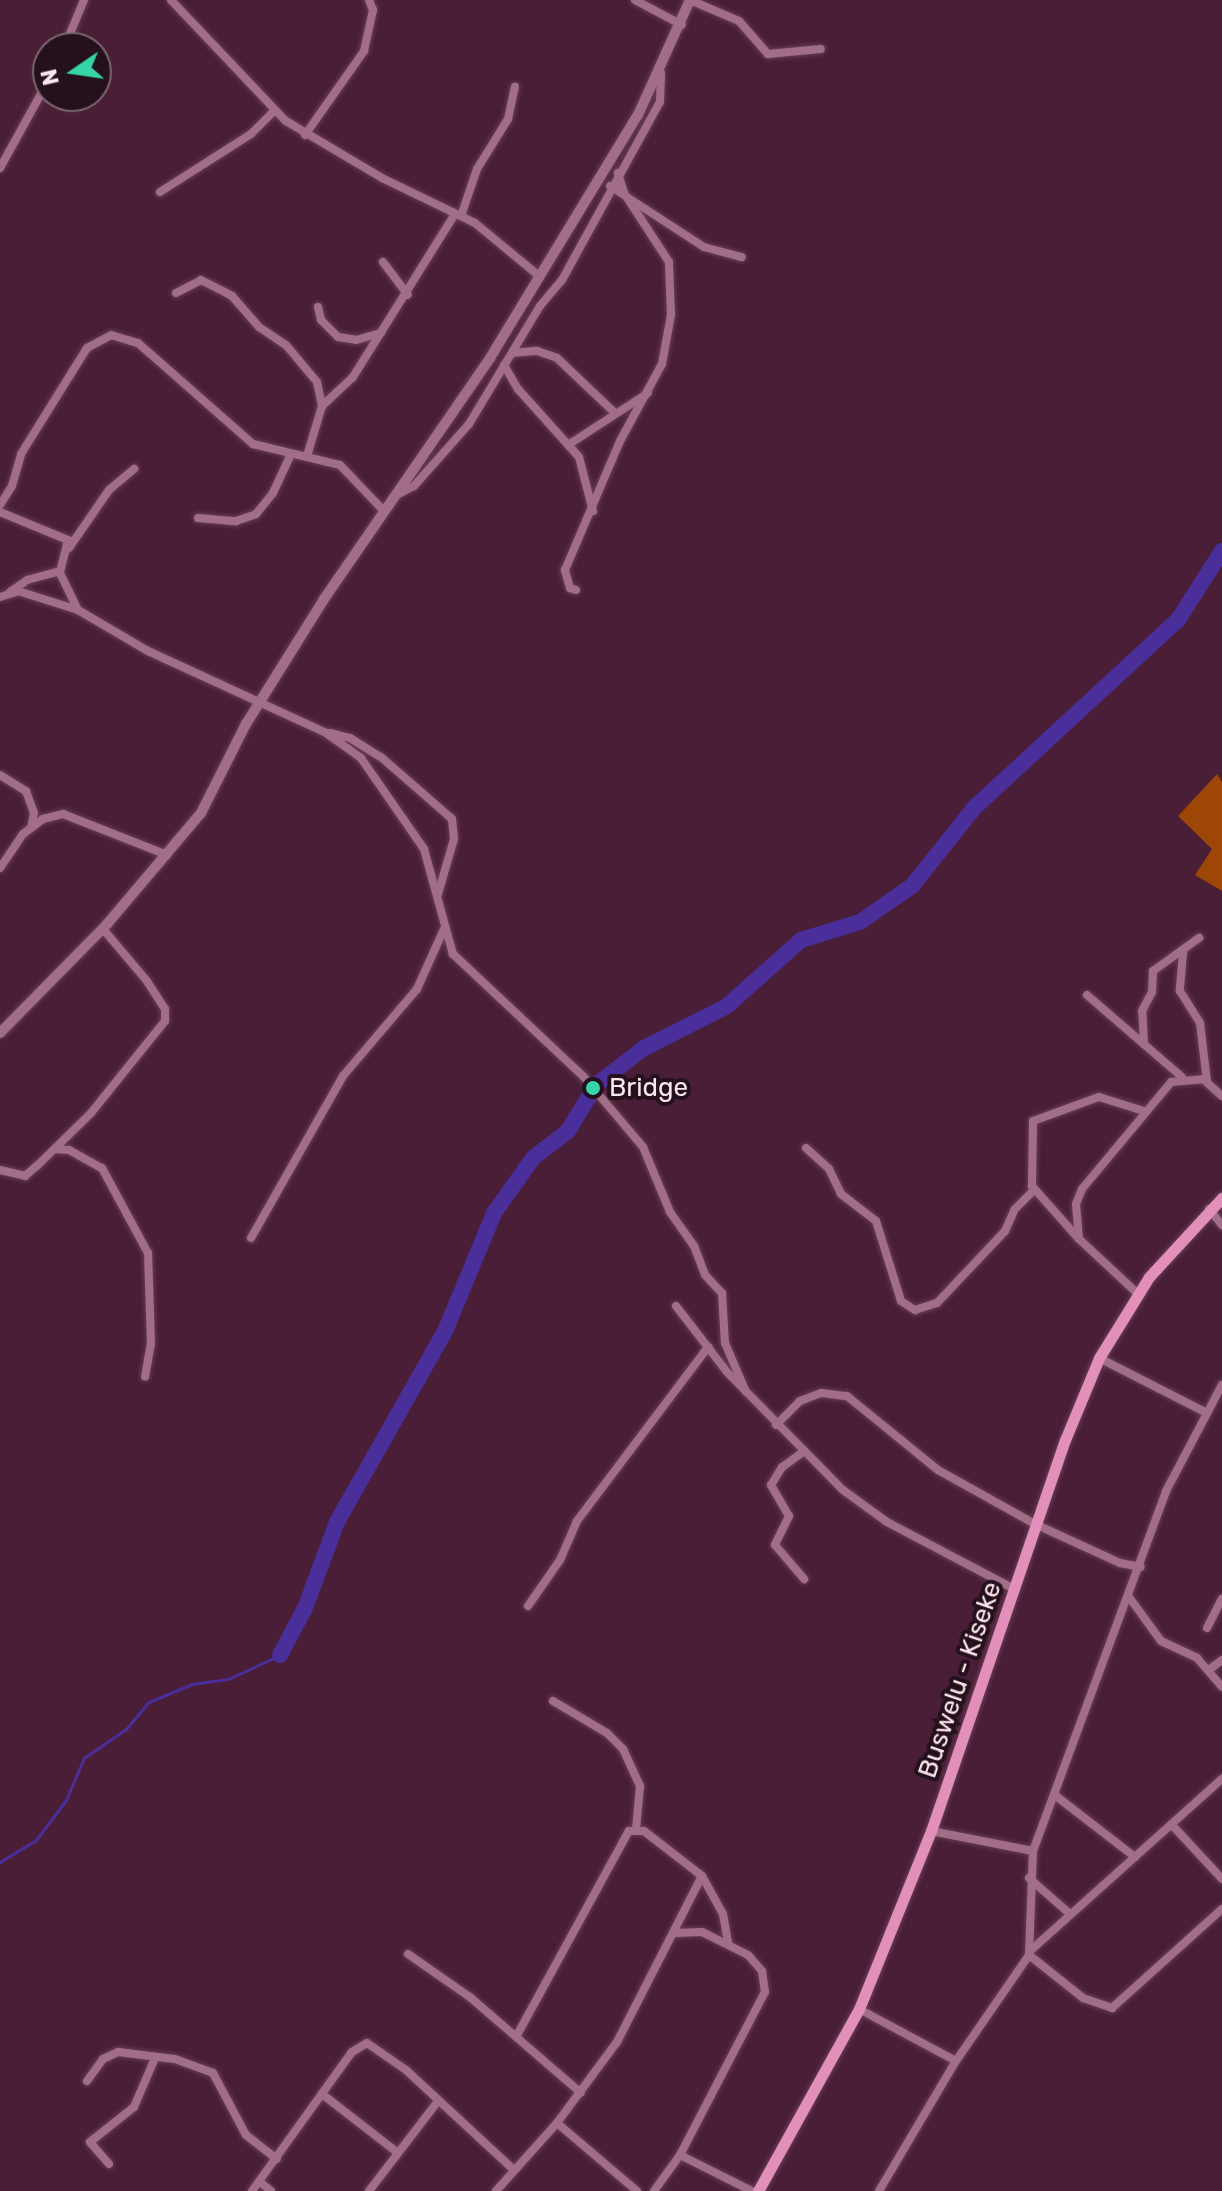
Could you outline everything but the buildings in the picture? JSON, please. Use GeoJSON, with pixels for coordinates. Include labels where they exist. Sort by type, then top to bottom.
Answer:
{"type":"FeatureCollection","features":[{"type":"Feature","properties":{"kind":"main road","name":"Buswelu - Kiseke"},"geometry":{"type":"LineString","coordinates":[[755,2191],[859,2009],[931,1831],[1014,1589],[1099,1358],[1137,1293],[1222,1198]]}},
{"type":"Feature","properties":{"kind":"street"},"geometry":{"type":"LineString","coordinates":[[71,32],[84,0]]}},
{"type":"Feature","properties":{"kind":"street"},"geometry":{"type":"LineString","coordinates":[[171,0],[275,110],[305,135],[489,232],[539,276]]}},
{"type":"Feature","properties":{"kind":"street"},"geometry":{"type":"LineString","coordinates":[[305,135],[364,51],[372,22],[369,0]]}},
{"type":"Feature","properties":{"kind":"street"},"geometry":{"type":"LineString","coordinates":[[635,0],[682,25]]}},
{"type":"Feature","properties":{"kind":"street"},"geometry":{"type":"LineString","coordinates":[[0,1033],[103,929],[201,813],[260,701],[393,497],[446,426],[539,276],[661,73],[690,0],[739,21],[768,54],[821,49]]}},
{"type":"Feature","properties":{"kind":"street"},"geometry":{"type":"LineString","coordinates":[[393,497],[414,486],[469,424],[504,365],[562,280],[610,186],[660,102],[661,73]]}},
{"type":"Feature","properties":{"kind":"street"},"geometry":{"type":"LineString","coordinates":[[322,406],[348,384],[458,215],[477,169],[508,119],[515,87]]}},
{"type":"Feature","properties":{"kind":"street"},"geometry":{"type":"LineString","coordinates":[[0,168],[32,110]]}},
{"type":"Feature","properties":{"kind":"street"},"geometry":{"type":"LineString","coordinates":[[160,192],[251,134],[275,110]]}},
{"type":"Feature","properties":{"kind":"street"},"geometry":{"type":"LineString","coordinates":[[576,590],[570,588],[565,570],[593,513],[620,441],[648,392],[667,344],[672,275],[624,193],[618,173]]}},
{"type":"Feature","properties":{"kind":"street"},"geometry":{"type":"LineString","coordinates":[[610,186],[704,247],[742,257]]}},
{"type":"Feature","properties":{"kind":"street"},"geometry":{"type":"LineString","coordinates":[[383,262],[408,295]]}},
{"type":"Feature","properties":{"kind":"street"},"geometry":{"type":"LineString","coordinates":[[176,293],[201,280],[232,296],[259,327],[286,345],[317,382],[322,406],[307,456]]}},
{"type":"Feature","properties":{"kind":"street"},"geometry":{"type":"LineString","coordinates":[[318,307],[321,320],[338,337],[356,340],[382,333]]}},
{"type":"Feature","properties":{"kind":"street"},"geometry":{"type":"LineString","coordinates":[[0,505],[12,486],[21,454],[84,353],[99,337],[111,335],[138,343],[253,444],[340,465],[384,511]]}},
{"type":"Feature","properties":{"kind":"street"},"geometry":{"type":"LineString","coordinates":[[512,353],[537,351],[557,358],[614,412]]}},
{"type":"Feature","properties":{"kind":"street"},"geometry":{"type":"LineString","coordinates":[[504,365],[518,389],[568,445],[586,471],[593,513]]}},
{"type":"Feature","properties":{"kind":"street"},"geometry":{"type":"LineString","coordinates":[[568,445],[648,392]]}},
{"type":"Feature","properties":{"kind":"street"},"geometry":{"type":"LineString","coordinates":[[198,518],[236,521],[256,514],[273,493],[291,454]]}},
{"type":"Feature","properties":{"kind":"street"},"geometry":{"type":"LineString","coordinates":[[78,610],[60,571],[69,548],[109,490],[134,469]]}},
{"type":"Feature","properties":{"kind":"street"},"geometry":{"type":"LineString","coordinates":[[0,512],[60,534],[69,548]]}},
{"type":"Feature","properties":{"kind":"street"},"geometry":{"type":"LineString","coordinates":[[0,597],[27,580],[60,571]]}},
{"type":"Feature","properties":{"kind":"street"},"geometry":{"type":"LineString","coordinates":[[10,592],[27,592],[78,610],[148,651],[326,733],[368,767],[424,849],[453,954],[583,1076],[600,1098],[629,1125],[643,1147],[670,1212],[694,1246],[705,1275],[720,1288],[725,1343],[746,1392]]}},
{"type":"Feature","properties":{"kind":"street"},"geometry":{"type":"LineString","coordinates":[[326,733],[350,738],[381,757],[452,819],[454,839],[437,902]]}},
{"type":"Feature","properties":{"kind":"street"},"geometry":{"type":"LineString","coordinates":[[0,775],[26,791],[34,813],[31,829]]}},
{"type":"Feature","properties":{"kind":"street"},"geometry":{"type":"LineString","coordinates":[[0,868],[31,829],[63,814],[167,855]]}},
{"type":"Feature","properties":{"kind":"street"},"geometry":{"type":"LineString","coordinates":[[251,1238],[343,1076],[417,989],[444,928]]}},
{"type":"Feature","properties":{"kind":"street"},"geometry":{"type":"LineString","coordinates":[[0,1170],[25,1176],[91,1113],[165,1021],[165,1009],[147,981],[103,929]]}},
{"type":"Feature","properties":{"kind":"street"},"geometry":{"type":"LineString","coordinates":[[1144,1044],[1142,1011],[1152,992],[1153,971],[1183,953],[1199,938]]}},
{"type":"Feature","properties":{"kind":"street"},"geometry":{"type":"LineString","coordinates":[[1183,953],[1180,991],[1200,1023],[1207,1082]]}},
{"type":"Feature","properties":{"kind":"street"},"geometry":{"type":"LineString","coordinates":[[1087,995],[1182,1077],[1207,1082],[1222,1096]]}},
{"type":"Feature","properties":{"kind":"street"},"geometry":{"type":"LineString","coordinates":[[1079,1239],[1076,1204],[1082,1189],[1144,1111],[1182,1077]]}},
{"type":"Feature","properties":{"kind":"street"},"geometry":{"type":"LineString","coordinates":[[1137,1293],[1079,1239],[1034,1190],[1029,1168],[1031,1126],[1038,1118],[1099,1097],[1144,1111]]}},
{"type":"Feature","properties":{"kind":"street"},"geometry":{"type":"LineString","coordinates":[[806,1148],[829,1169],[846,1200],[876,1221],[901,1301],[915,1310],[937,1303],[1005,1231],[1015,1209],[1034,1190]]}},
{"type":"Feature","properties":{"kind":"street"},"geometry":{"type":"LineString","coordinates":[[54,1149],[69,1150],[102,1168],[148,1253],[151,1343],[145,1376]]}},
{"type":"Feature","properties":{"kind":"street"},"geometry":{"type":"LineString","coordinates":[[1209,1209],[1222,1225]]}},
{"type":"Feature","properties":{"kind":"street"},"geometry":{"type":"LineString","coordinates":[[676,1306],[746,1392],[803,1452],[887,1522],[1014,1589]]}},
{"type":"Feature","properties":{"kind":"street"},"geometry":{"type":"LineString","coordinates":[[528,1606],[560,1560],[577,1521],[708,1347]]}},
{"type":"Feature","properties":{"kind":"street"},"geometry":{"type":"LineString","coordinates":[[1099,1358],[1205,1412]]}},
{"type":"Feature","properties":{"kind":"street"},"geometry":{"type":"LineString","coordinates":[[1029,1953],[1029,1878],[1033,1851],[1141,1567],[1166,1491],[1205,1412],[1222,1385]]}},
{"type":"Feature","properties":{"kind":"street"},"geometry":{"type":"LineString","coordinates":[[776,1425],[800,1401],[821,1393],[847,1396],[938,1470],[1037,1525],[1120,1563],[1141,1567]]}},
{"type":"Feature","properties":{"kind":"street"},"geometry":{"type":"LineString","coordinates":[[1212,1400],[1222,1405]]}},
{"type":"Feature","properties":{"kind":"street"},"geometry":{"type":"LineString","coordinates":[[803,1452],[782,1467],[771,1485],[789,1516],[775,1545],[804,1579]]}},
{"type":"Feature","properties":{"kind":"street"},"geometry":{"type":"LineString","coordinates":[[1129,1597],[1161,1641],[1210,1669],[1222,1687]]}},
{"type":"Feature","properties":{"kind":"street"},"geometry":{"type":"LineString","coordinates":[[1207,1628],[1222,1599]]}},
{"type":"Feature","properties":{"kind":"street"},"geometry":{"type":"LineString","coordinates":[[1210,1669],[1222,1660]]}},
{"type":"Feature","properties":{"kind":"street"},"geometry":{"type":"LineString","coordinates":[[516,2037],[622,1839],[636,1829],[640,1786],[623,1749],[607,1733],[553,1701]]}},
{"type":"Feature","properties":{"kind":"street"},"geometry":{"type":"LineString","coordinates":[[879,2191],[956,2061],[1029,1953],[1069,1913],[1173,1826],[1222,1779]]}},
{"type":"Feature","properties":{"kind":"street"},"geometry":{"type":"LineString","coordinates":[[1056,1796],[1135,1857]]}},
{"type":"Feature","properties":{"kind":"street"},"geometry":{"type":"LineString","coordinates":[[1173,1826],[1222,1879]]}},
{"type":"Feature","properties":{"kind":"street"},"geometry":{"type":"LineString","coordinates":[[636,1829],[702,1876],[723,1914],[728,1943]]}},
{"type":"Feature","properties":{"kind":"street"},"geometry":{"type":"LineString","coordinates":[[931,1831],[1033,1851]]}},
{"type":"Feature","properties":{"kind":"street"},"geometry":{"type":"LineString","coordinates":[[496,2191],[557,2123],[617,2042],[702,1876]]}},
{"type":"Feature","properties":{"kind":"street"},"geometry":{"type":"LineString","coordinates":[[1029,1878],[1069,1913]]}},
{"type":"Feature","properties":{"kind":"street"},"geometry":{"type":"LineString","coordinates":[[1029,1953],[1083,1998],[1112,2008],[1222,1909]]}},
{"type":"Feature","properties":{"kind":"street"},"geometry":{"type":"LineString","coordinates":[[654,2191],[680,2155],[765,1992],[762,1971],[728,1943],[702,1932],[675,1933]]}},
{"type":"Feature","properties":{"kind":"street"},"geometry":{"type":"LineString","coordinates":[[408,1954],[516,2037],[581,2093]]}},
{"type":"Feature","properties":{"kind":"street"},"geometry":{"type":"LineString","coordinates":[[859,2009],[956,2061]]}},
{"type":"Feature","properties":{"kind":"street"},"geometry":{"type":"LineString","coordinates":[[252,2191],[352,2052],[367,2043],[438,2101],[513,2169]]}},
{"type":"Feature","properties":{"kind":"street"},"geometry":{"type":"LineString","coordinates":[[87,2081],[110,2054],[127,2051],[175,2059],[213,2073],[246,2135],[277,2159]]}},
{"type":"Feature","properties":{"kind":"street"},"geometry":{"type":"LineString","coordinates":[[109,2164],[90,2142],[134,2107],[155,2058]]}},
{"type":"Feature","properties":{"kind":"street"},"geometry":{"type":"LineString","coordinates":[[322,2094],[398,2153]]}},
{"type":"Feature","properties":{"kind":"street"},"geometry":{"type":"LineString","coordinates":[[369,2191],[438,2101]]}},
{"type":"Feature","properties":{"kind":"street"},"geometry":{"type":"LineString","coordinates":[[557,2123],[637,2191]]}},
{"type":"Feature","properties":{"kind":"street"},"geometry":{"type":"LineString","coordinates":[[680,2155],[755,2191]]}},
{"type":"Feature","properties":{"kind":"street"},"geometry":{"type":"LineString","coordinates":[[260,2182],[271,2191]]}},
{"type":"Feature","properties":{"kind":"shaded area"},"geometry":{"type":"Polygon","coordinates":[[[1217,774],[1222,782],[1222,891],[1195,875],[1212,849],[1178,816],[1217,774]]]}},
{"type":"Feature","properties":{"kind":"waterway"},"geometry":{"type":"LineString","coordinates":[[280,1655],[305,1608],[337,1522],[446,1329],[494,1213],[533,1158],[568,1131],[596,1085],[644,1048],[727,1006],[801,940],[860,922],[912,886],[974,808],[1178,620],[1222,551]]}},
{"type":"Feature","properties":{"kind":"waterway"},"geometry":{"type":"LineString","coordinates":[[0,1862],[36,1840],[66,1800],[84,1758],[126,1729],[149,1702],[192,1684],[228,1679],[280,1655]]}},
{"type":"Feature","properties":{"kind":"place","name":"Bridge"},"geometry":{"type":"Point","coordinates":[593,1088]}}]}
